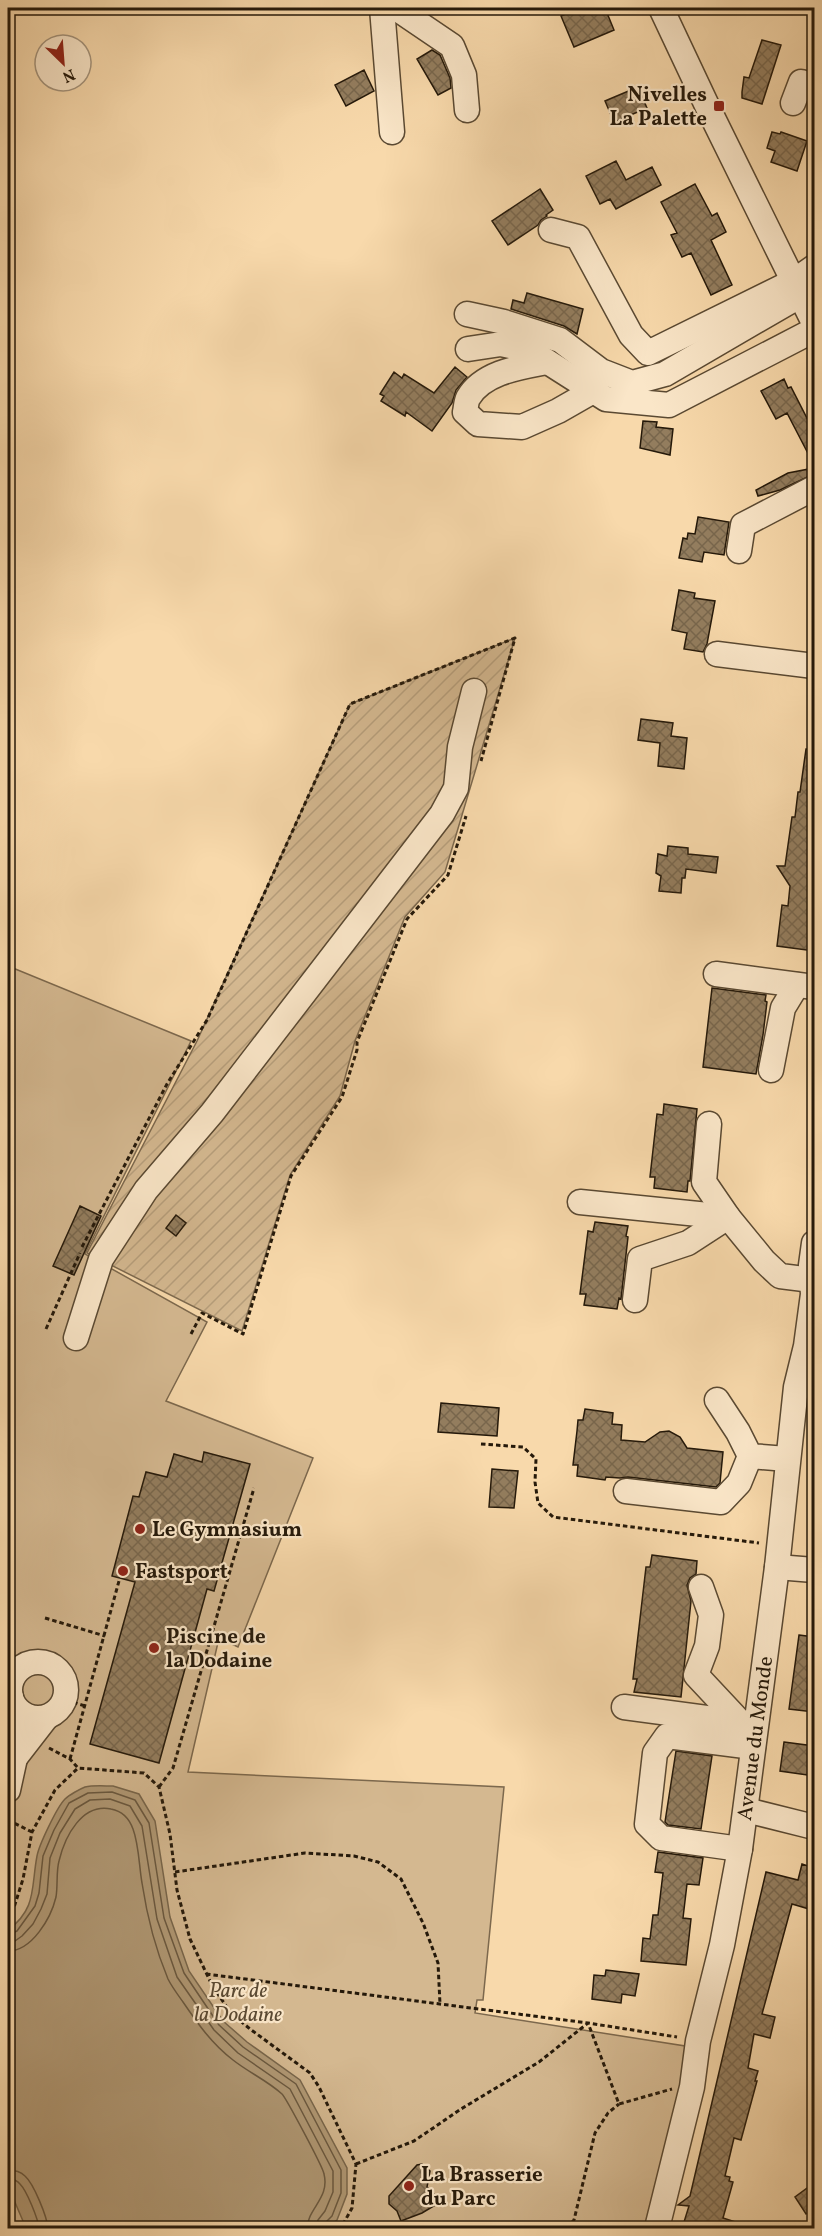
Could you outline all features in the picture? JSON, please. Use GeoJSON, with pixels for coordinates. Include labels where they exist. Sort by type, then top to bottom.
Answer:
{"type":"FeatureCollection","features":[{"type":"Feature","properties":{"kind":"street"},"geometry":{"type":"LineString","coordinates":[[382,8],[392,132]]}},
{"type":"Feature","properties":{"kind":"street"},"geometry":{"type":"LineString","coordinates":[[396,8],[452,46],[464,75],[467,110]]}},
{"type":"Feature","properties":{"kind":"street"},"geometry":{"type":"LineString","coordinates":[[662,8],[710,112],[814,323]]}},
{"type":"Feature","properties":{"kind":"street"},"geometry":{"type":"LineString","coordinates":[[794,103],[801,82],[814,86]]}},
{"type":"Feature","properties":{"kind":"street"},"geometry":{"type":"LineString","coordinates":[[551,230],[578,237],[631,335],[648,353],[797,288]]}},
{"type":"Feature","properties":{"kind":"street"},"geometry":{"type":"LineString","coordinates":[[467,314],[504,322],[560,340],[601,371],[632,383],[665,374],[797,288],[814,267]]}},
{"type":"Feature","properties":{"kind":"street"},"geometry":{"type":"LineString","coordinates":[[468,349],[501,344],[529,350],[606,399],[669,405],[814,330]]}},
{"type":"Feature","properties":{"kind":"street"},"geometry":{"type":"LineString","coordinates":[[547,362],[511,369],[483,383],[468,398],[465,412],[478,423],[522,427],[558,411],[592,391]]}},
{"type":"Feature","properties":{"kind":"street"},"geometry":{"type":"LineString","coordinates":[[739,551],[743,525],[814,488]]}},
{"type":"Feature","properties":{"kind":"street"},"geometry":{"type":"LineString","coordinates":[[717,654],[814,666]]}},
{"type":"Feature","properties":{"kind":"street"},"geometry":{"type":"LineString","coordinates":[[76,1338],[101,1259],[146,1190],[212,1113],[442,814],[456,788],[460,747],[474,692]]}},
{"type":"Feature","properties":{"kind":"street"},"geometry":{"type":"LineString","coordinates":[[716,974],[806,986]]}},
{"type":"Feature","properties":{"kind":"street"},"geometry":{"type":"LineString","coordinates":[[771,1071],[783,1008],[806,986]]}},
{"type":"Feature","properties":{"kind":"street"},"geometry":{"type":"LineString","coordinates":[[709,1124],[704,1182],[728,1217],[764,1261],[780,1276],[812,1280]]}},
{"type":"Feature","properties":{"kind":"street"},"geometry":{"type":"LineString","coordinates":[[580,1202],[728,1217]]}},
{"type":"Feature","properties":{"kind":"street"},"geometry":{"type":"LineString","coordinates":[[635,1300],[640,1259],[688,1243],[728,1217]]}},
{"type":"Feature","properties":{"kind":"street","name":"Avenue du Monde"},"geometry":{"type":"LineString","coordinates":[[657,2229],[692,2087],[698,2041],[722,1945],[740,1849],[746,1810],[750,1731],[777,1567],[796,1387],[810,1347],[814,1243]]}},
{"type":"Feature","properties":{"kind":"street"},"geometry":{"type":"LineString","coordinates":[[626,1491],[721,1503],[739,1483],[750,1456],[738,1432],[717,1400]]}},
{"type":"Feature","properties":{"kind":"street"},"geometry":{"type":"LineString","coordinates":[[750,1456],[787,1459]]}},
{"type":"Feature","properties":{"kind":"street"},"geometry":{"type":"LineString","coordinates":[[777,1567],[814,1570]]}},
{"type":"Feature","properties":{"kind":"street"},"geometry":{"type":"LineString","coordinates":[[701,1587],[711,1615],[707,1646],[696,1676],[750,1731]]}},
{"type":"Feature","properties":{"kind":"street"},"geometry":{"type":"LineString","coordinates":[[8,1790],[17,1746],[10,1683],[19,1669],[34,1662],[53,1665],[61,1672],[75,1703],[46,1718],[17,1746]]}},
{"type":"Feature","properties":{"kind":"street"},"geometry":{"type":"LineString","coordinates":[[10,1683],[15,1706],[22,1713],[30,1718],[46,1718]]}},
{"type":"Feature","properties":{"kind":"street"},"geometry":{"type":"LineString","coordinates":[[624,1707],[750,1731]]}},
{"type":"Feature","properties":{"kind":"street"},"geometry":{"type":"LineString","coordinates":[[740,1849],[661,1838],[647,1824],[655,1753],[667,1736],[750,1731]]}},
{"type":"Feature","properties":{"kind":"street"},"geometry":{"type":"LineString","coordinates":[[746,1810],[814,1827]]}},
{"type":"Feature","properties":{"kind":"path"},"geometry":{"type":"LineString","coordinates":[[159,1787],[173,1768],[254,1488]]}},
{"type":"Feature","properties":{"kind":"path"},"geometry":{"type":"LineString","coordinates":[[70,1759],[75,1703],[105,1635],[119,1581]]}},
{"type":"Feature","properties":{"kind":"path"},"geometry":{"type":"LineString","coordinates":[[45,1618],[105,1635]]}},
{"type":"Feature","properties":{"kind":"path"},"geometry":{"type":"LineString","coordinates":[[17,1746],[70,1759],[78,1768],[144,1773],[159,1787],[190,1939],[206,1974],[230,2012],[310,2073],[320,2087],[356,2164],[352,2208],[341,2229]]}},
{"type":"Feature","properties":{"kind":"path"},"geometry":{"type":"LineString","coordinates":[[8,1919],[23,1879],[32,1832],[55,1790],[78,1768]]}},
{"type":"Feature","properties":{"kind":"path"},"geometry":{"type":"LineString","coordinates":[[8,1820],[32,1832]]}},
{"type":"Feature","properties":{"kind":"path"},"geometry":{"type":"LineString","coordinates":[[175,1872],[306,1853],[354,1856],[378,1862],[401,1879],[423,1923],[438,1963],[440,2004]]}},
{"type":"Feature","properties":{"kind":"path"},"geometry":{"type":"LineString","coordinates":[[206,1974],[588,2023],[698,2041]]}},
{"type":"Feature","properties":{"kind":"path"},"geometry":{"type":"LineString","coordinates":[[356,2164],[414,2141],[461,2109],[539,2062],[588,2023]]}},
{"type":"Feature","properties":{"kind":"path"},"geometry":{"type":"LineString","coordinates":[[588,2023],[620,2104]]}},
{"type":"Feature","properties":{"kind":"path"},"geometry":{"type":"LineString","coordinates":[[567,2229],[574,2220],[595,2133],[608,2113],[620,2104],[667,2090],[692,2087]]}},
{"type":"Feature","properties":{"kind":"path"},"geometry":{"type":"LineString","coordinates":[[8,2222],[10,2229]]}},
{"type":"Feature","properties":{"kind":"green space"},"geometry":{"type":"Polygon","coordinates":[[[515,638],[445,872],[405,917],[355,1041],[340,1096],[290,1175],[242,1331],[87,1253],[197,1041],[350,704],[515,638]]]}},
{"type":"Feature","properties":{"kind":"green space","name":"Parc de la Dodaine"},"geometry":{"type":"Polygon","coordinates":[[[8,966],[191,1041],[85,1254],[207,1322],[166,1401],[313,1458],[238,1647],[219,1638],[188,1772],[504,1787],[483,2000],[477,2000],[475,2013],[685,2046],[686,2069],[648,2228],[8,2228],[8,966]]]}},
{"type":"Feature","properties":{"kind":"water"},"geometry":{"type":"Polygon","coordinates":[[[113,1786],[139,1794],[155,1821],[170,1917],[189,1971],[223,2021],[247,2042],[300,2080],[347,2168],[347,2194],[337,2220],[327,2228],[26,2228],[8,2186],[8,1930],[24,1914],[28,1906],[38,1851],[62,1803],[85,1787],[113,1786]]]}},
{"type":"Feature","properties":{"kind":"building"},"geometry":{"type":"Polygon","coordinates":[[[581,8],[605,8],[614,30],[574,47],[561,16],[581,8]]]}},
{"type":"Feature","properties":{"kind":"building"},"geometry":{"type":"Polygon","coordinates":[[[762,40],[781,45],[762,104],[742,98],[742,92],[744,77],[749,78],[762,40]]]}},
{"type":"Feature","properties":{"kind":"building"},"geometry":{"type":"Polygon","coordinates":[[[432,50],[440,55],[450,78],[451,88],[438,95],[417,59],[432,50]]]}},
{"type":"Feature","properties":{"kind":"building"},"geometry":{"type":"Polygon","coordinates":[[[364,70],[374,91],[346,106],[335,85],[364,70]]]}},
{"type":"Feature","properties":{"kind":"building"},"geometry":{"type":"Polygon","coordinates":[[[638,87],[647,108],[614,122],[605,101],[638,87]]]}},
{"type":"Feature","properties":{"kind":"building"},"geometry":{"type":"Polygon","coordinates":[[[772,132],[780,134],[781,132],[807,141],[797,171],[771,162],[775,151],[767,148],[772,132]]]}},
{"type":"Feature","properties":{"kind":"building"},"geometry":{"type":"Polygon","coordinates":[[[616,161],[626,180],[652,167],[661,185],[616,209],[610,199],[600,204],[586,176],[616,161]]]}},
{"type":"Feature","properties":{"kind":"building"},"geometry":{"type":"Polygon","coordinates":[[[695,184],[712,216],[717,213],[726,232],[711,240],[732,285],[711,295],[691,253],[682,257],[671,235],[677,233],[661,202],[695,184]]]}},
{"type":"Feature","properties":{"kind":"building"},"geometry":{"type":"Polygon","coordinates":[[[540,189],[553,210],[538,225],[508,245],[492,221],[540,189]]]}},
{"type":"Feature","properties":{"kind":"building"},"geometry":{"type":"Polygon","coordinates":[[[527,293],[583,309],[577,334],[564,326],[511,309],[513,300],[524,303],[527,293]]]}},
{"type":"Feature","properties":{"kind":"building"},"geometry":{"type":"Polygon","coordinates":[[[455,367],[467,377],[456,390],[452,403],[432,431],[406,412],[405,416],[381,401],[384,396],[380,394],[394,372],[402,378],[404,374],[434,393],[455,367]]]}},
{"type":"Feature","properties":{"kind":"building"},"geometry":{"type":"Polygon","coordinates":[[[784,379],[788,388],[791,387],[814,432],[814,465],[787,413],[776,419],[761,391],[784,379]]]}},
{"type":"Feature","properties":{"kind":"building"},"geometry":{"type":"Polygon","coordinates":[[[643,421],[657,422],[656,427],[673,429],[670,455],[640,448],[643,421]]]}},
{"type":"Feature","properties":{"kind":"building"},"geometry":{"type":"Polygon","coordinates":[[[814,468],[814,474],[780,490],[758,496],[756,490],[788,473],[814,468]]]}},
{"type":"Feature","properties":{"kind":"building"},"geometry":{"type":"Polygon","coordinates":[[[698,517],[729,522],[724,555],[704,552],[702,562],[679,558],[683,538],[687,539],[688,533],[695,534],[698,517]]]}},
{"type":"Feature","properties":{"kind":"building"},"geometry":{"type":"Polygon","coordinates":[[[679,590],[695,593],[694,598],[715,601],[707,644],[703,652],[684,649],[687,633],[672,630],[679,590]]]}},
{"type":"Feature","properties":{"kind":"building"},"geometry":{"type":"Polygon","coordinates":[[[641,719],[673,723],[671,736],[687,738],[684,769],[658,766],[660,743],[638,740],[641,719]]]}},
{"type":"Feature","properties":{"kind":"building"},"geometry":{"type":"Polygon","coordinates":[[[806,749],[814,750],[814,951],[777,946],[782,905],[788,906],[790,886],[777,866],[785,866],[806,749]]]}},
{"type":"Feature","properties":{"kind":"building"},"geometry":{"type":"Polygon","coordinates":[[[668,846],[688,848],[688,854],[718,857],[716,873],[686,869],[685,878],[682,878],[681,893],[659,891],[661,876],[656,873],[658,854],[667,856],[668,846]]]}},
{"type":"Feature","properties":{"kind":"building"},"geometry":{"type":"Polygon","coordinates":[[[712,988],[766,995],[763,1035],[756,1074],[703,1067],[712,988]]]}},
{"type":"Feature","properties":{"kind":"building"},"geometry":{"type":"Polygon","coordinates":[[[664,1104],[697,1109],[687,1192],[654,1188],[655,1177],[650,1177],[657,1114],[663,1115],[664,1104]]]}},
{"type":"Feature","properties":{"kind":"building"},"geometry":{"type":"Polygon","coordinates":[[[80,1206],[101,1216],[74,1275],[53,1266],[80,1206]]]}},
{"type":"Feature","properties":{"kind":"building"},"geometry":{"type":"Polygon","coordinates":[[[176,1215],[186,1223],[176,1236],[166,1228],[176,1215]]]}},
{"type":"Feature","properties":{"kind":"building"},"geometry":{"type":"Polygon","coordinates":[[[595,1222],[628,1226],[621,1299],[619,1298],[617,1309],[584,1305],[586,1294],[580,1294],[588,1231],[593,1232],[595,1222]]]}},
{"type":"Feature","properties":{"kind":"building"},"geometry":{"type":"Polygon","coordinates":[[[441,1403],[499,1408],[497,1436],[438,1432],[441,1403]]]}},
{"type":"Feature","properties":{"kind":"building"},"geometry":{"type":"Polygon","coordinates":[[[585,1409],[613,1413],[612,1424],[622,1425],[621,1440],[645,1442],[660,1432],[669,1431],[680,1437],[687,1448],[723,1452],[720,1483],[716,1487],[628,1477],[606,1477],[605,1480],[577,1476],[578,1465],[573,1465],[578,1420],[583,1420],[585,1409]]]}},
{"type":"Feature","properties":{"kind":"building","name":"Piscine de la Dodaine"},"geometry":{"type":"Polygon","coordinates":[[[204,1452],[250,1464],[214,1591],[207,1589],[159,1763],[90,1744],[135,1582],[112,1576],[133,1496],[139,1497],[146,1472],[167,1477],[174,1454],[202,1462],[204,1452]]]}},
{"type":"Feature","properties":{"kind":"building"},"geometry":{"type":"Polygon","coordinates":[[[492,1469],[518,1471],[514,1508],[489,1507],[492,1469]]]}},
{"type":"Feature","properties":{"kind":"building"},"geometry":{"type":"Polygon","coordinates":[[[652,1555],[697,1561],[696,1574],[690,1578],[687,1585],[691,1601],[681,1697],[634,1692],[637,1679],[633,1679],[646,1567],[650,1567],[652,1555]]]}},
{"type":"Feature","properties":{"kind":"building"},"geometry":{"type":"Polygon","coordinates":[[[799,1635],[814,1637],[814,1712],[789,1709],[799,1635]]]}},
{"type":"Feature","properties":{"kind":"building"},"geometry":{"type":"Polygon","coordinates":[[[784,1742],[814,1746],[814,1776],[780,1771],[784,1742]]]}},
{"type":"Feature","properties":{"kind":"building"},"geometry":{"type":"Polygon","coordinates":[[[676,1751],[712,1756],[701,1829],[668,1825],[665,1822],[676,1751]]]}},
{"type":"Feature","properties":{"kind":"building"},"geometry":{"type":"Polygon","coordinates":[[[658,1852],[703,1858],[699,1885],[687,1884],[683,1918],[691,1919],[686,1965],[641,1961],[643,1938],[650,1939],[653,1915],[658,1915],[663,1873],[655,1872],[658,1852]]]}},
{"type":"Feature","properties":{"kind":"building"},"geometry":{"type":"Polygon","coordinates":[[[802,1864],[814,1868],[814,1888],[809,1909],[792,1904],[762,2014],[775,2017],[770,2038],[754,2034],[748,2068],[758,2071],[755,2081],[757,2081],[741,2140],[734,2138],[725,2176],[730,2177],[729,2181],[733,2182],[723,2218],[748,2226],[748,2229],[688,2229],[689,2224],[684,2222],[689,2206],[678,2205],[690,2196],[766,1872],[798,1880],[802,1864]]]}},
{"type":"Feature","properties":{"kind":"building"},"geometry":{"type":"Polygon","coordinates":[[[606,1970],[639,1974],[635,1996],[622,1994],[621,2003],[592,1999],[594,1975],[605,1976],[606,1970]]]}},
{"type":"Feature","properties":{"kind":"building"},"geometry":{"type":"Polygon","coordinates":[[[422,2164],[430,2171],[427,2187],[438,2198],[434,2201],[437,2204],[401,2221],[397,2211],[389,2204],[389,2196],[417,2165],[422,2164]]]}},
{"type":"Feature","properties":{"kind":"building"},"geometry":{"type":"Polygon","coordinates":[[[814,2183],[814,2208],[806,2214],[795,2197],[814,2183]]]}},
{"type":"Feature","properties":{"kind":"place","name":"Nivelles La Palette"},"geometry":{"type":"Point","coordinates":[719,106]}},
{"type":"Feature","properties":{"kind":"place","name":"Le Gymnasium"},"geometry":{"type":"Point","coordinates":[140,1529]}},
{"type":"Feature","properties":{"kind":"place","name":"Fastsport"},"geometry":{"type":"Point","coordinates":[123,1571]}},
{"type":"Feature","properties":{"kind":"place","name":"Piscine de la Dodaine"},"geometry":{"type":"Point","coordinates":[154,1648]}},
{"type":"Feature","properties":{"kind":"place","name":"La Brasserie du Parc"},"geometry":{"type":"Point","coordinates":[409,2186]}}]}
